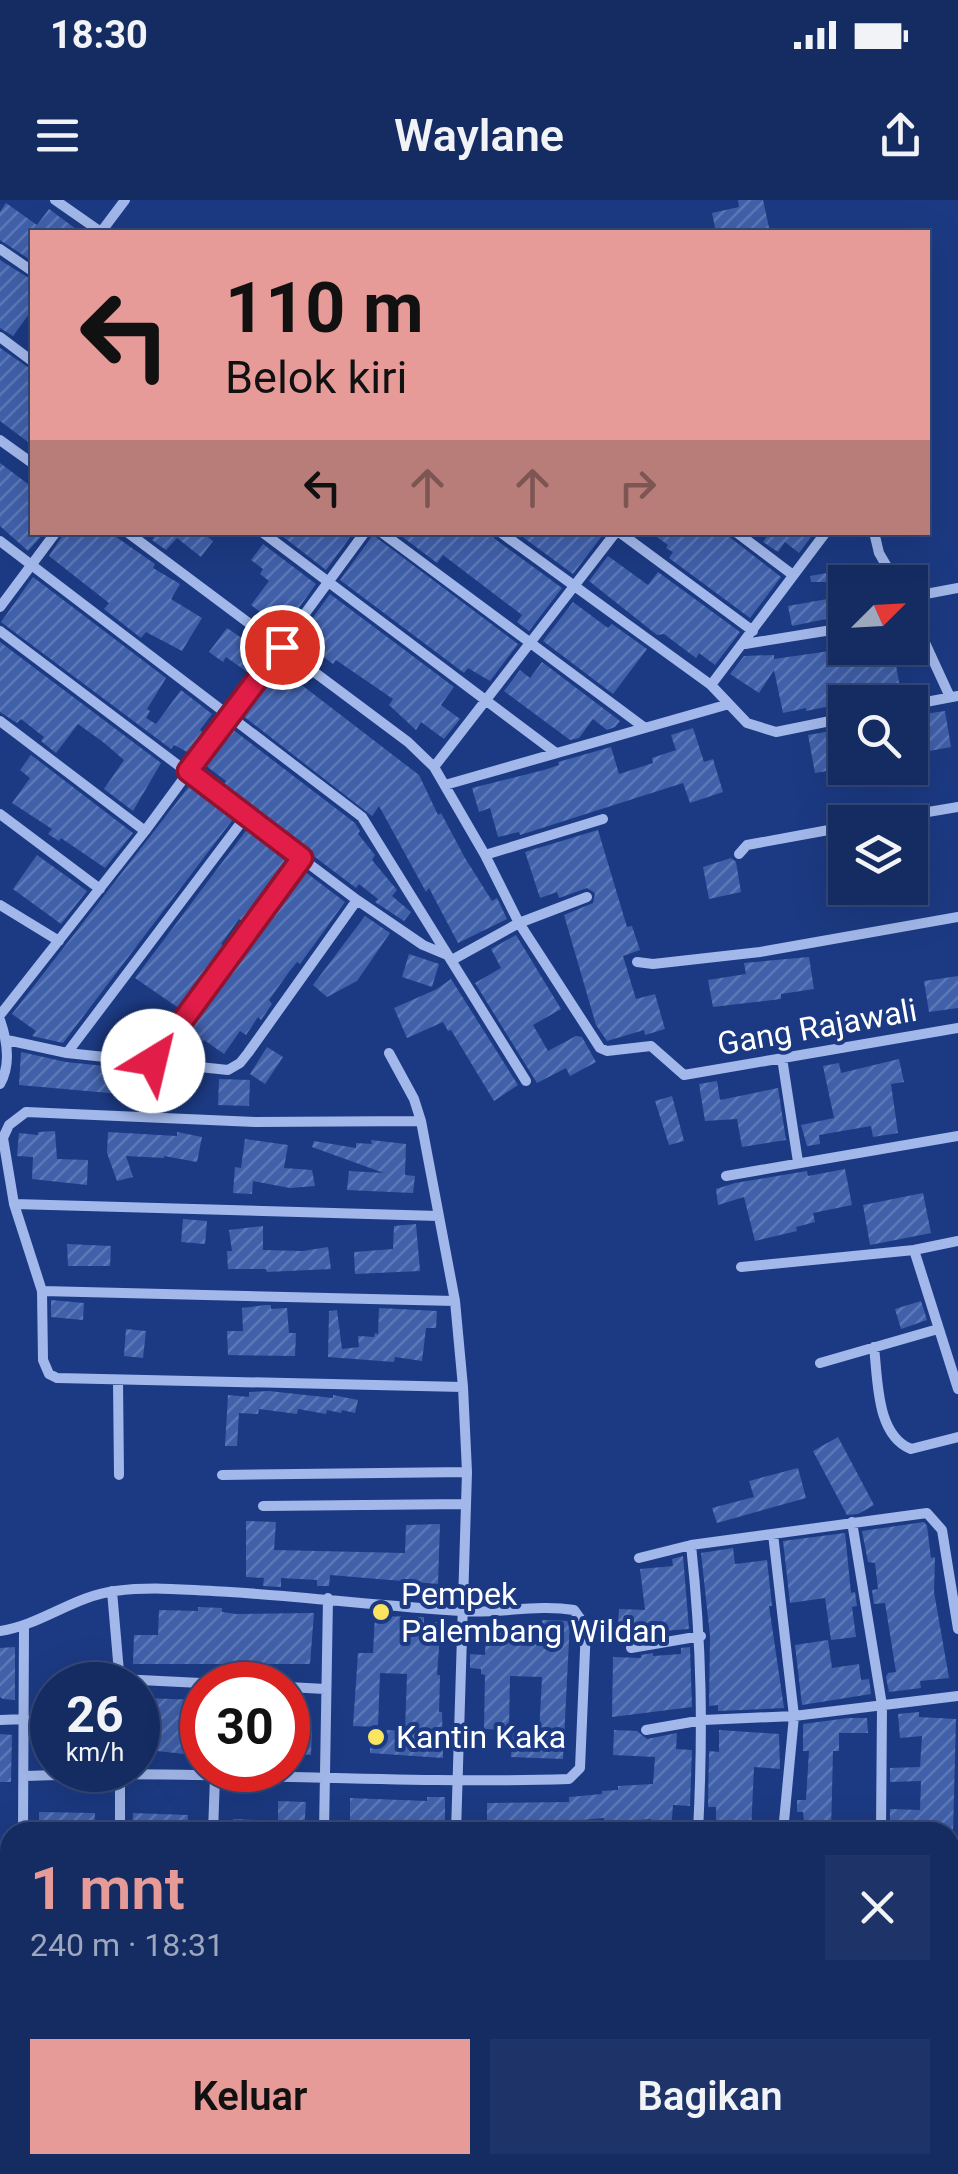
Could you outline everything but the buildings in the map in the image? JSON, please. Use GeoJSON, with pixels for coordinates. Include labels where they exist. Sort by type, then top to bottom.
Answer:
{"type":"FeatureCollection","features":[{"type":"Feature","properties":{"kind":"street"},"geometry":{"type":"LineString","coordinates":[[55,200],[97,230]]}},
{"type":"Feature","properties":{"kind":"street"},"geometry":{"type":"LineString","coordinates":[[102,230],[125,200]]}},
{"type":"Feature","properties":{"kind":"street"},"geometry":{"type":"LineString","coordinates":[[0,248],[30,270]]}},
{"type":"Feature","properties":{"kind":"street"},"geometry":{"type":"LineString","coordinates":[[0,337],[30,360]]}},
{"type":"Feature","properties":{"kind":"street"},"geometry":{"type":"LineString","coordinates":[[0,440],[30,462]]}},
{"type":"Feature","properties":{"kind":"street"},"geometry":{"type":"LineString","coordinates":[[0,608],[54,535]]}},
{"type":"Feature","properties":{"kind":"street"},"geometry":{"type":"LineString","coordinates":[[132,535],[408,742],[434,767],[486,854],[519,924]]}},
{"type":"Feature","properties":{"kind":"street"},"geometry":{"type":"LineString","coordinates":[[266,535],[556,753]]}},
{"type":"Feature","properties":{"kind":"street"},"geometry":{"type":"LineString","coordinates":[[0,1084],[6,1074],[7,1040],[0,1018],[145,831],[363,535]]}},
{"type":"Feature","properties":{"kind":"street"},"geometry":{"type":"LineString","coordinates":[[385,535],[645,728]]}},
{"type":"Feature","properties":{"kind":"street"},"geometry":{"type":"LineString","coordinates":[[504,535],[711,684],[747,723],[776,732],[828,721]]}},
{"type":"Feature","properties":{"kind":"street"},"geometry":{"type":"LineString","coordinates":[[434,767],[615,535]]}},
{"type":"Feature","properties":{"kind":"street"},"geometry":{"type":"LineString","coordinates":[[621,535],[754,631]]}},
{"type":"Feature","properties":{"kind":"street"},"geometry":{"type":"LineString","coordinates":[[740,535],[793,576]]}},
{"type":"Feature","properties":{"kind":"street"},"geometry":{"type":"LineString","coordinates":[[711,684],[824,535]]}},
{"type":"Feature","properties":{"kind":"street"},"geometry":{"type":"LineString","coordinates":[[875,535],[887,565]]}},
{"type":"Feature","properties":{"kind":"street"},"geometry":{"type":"LineString","coordinates":[[0,541],[362,816],[526,1081]]}},
{"type":"Feature","properties":{"kind":"street"},"geometry":{"type":"LineString","coordinates":[[928,594],[958,588]]}},
{"type":"Feature","properties":{"kind":"street"},"geometry":{"type":"LineString","coordinates":[[0,631],[357,900],[423,945],[450,958]]}},
{"type":"Feature","properties":{"kind":"street"},"geometry":{"type":"LineString","coordinates":[[744,644],[828,631]]}},
{"type":"Feature","properties":{"kind":"street"},"geometry":{"type":"LineString","coordinates":[[928,645],[954,696],[928,701]]}},
{"type":"Feature","properties":{"kind":"street"},"geometry":{"type":"LineString","coordinates":[[444,785],[729,704]]}},
{"type":"Feature","properties":{"kind":"street"},"geometry":{"type":"LineString","coordinates":[[0,722],[145,831]]}},
{"type":"Feature","properties":{"kind":"street"},"geometry":{"type":"LineString","coordinates":[[928,811],[958,806]]}},
{"type":"Feature","properties":{"kind":"street"},"geometry":{"type":"LineString","coordinates":[[0,814],[100,890]]}},
{"type":"Feature","properties":{"kind":"street"},"geometry":{"type":"LineString","coordinates":[[67,1053],[246,816]]}},
{"type":"Feature","properties":{"kind":"street"},"geometry":{"type":"LineString","coordinates":[[486,854],[602,819]]}},
{"type":"Feature","properties":{"kind":"street"},"geometry":{"type":"LineString","coordinates":[[739,854],[747,844],[828,830]]}},
{"type":"Feature","properties":{"kind":"street"},"geometry":{"type":"LineString","coordinates":[[153,1061],[302,858]]}},
{"type":"Feature","properties":{"kind":"street"},"geometry":{"type":"LineString","coordinates":[[450,958],[587,897]]}},
{"type":"Feature","properties":{"kind":"street"},"geometry":{"type":"LineString","coordinates":[[7,1040],[67,1053],[228,1070],[240,1063],[357,900]]}},
{"type":"Feature","properties":{"kind":"street"},"geometry":{"type":"LineString","coordinates":[[0,904],[59,942]]}},
{"type":"Feature","properties":{"kind":"street"},"geometry":{"type":"LineString","coordinates":[[637,962],[654,964],[760,952],[958,917]]}},
{"type":"Feature","properties":{"kind":"street","name":"Gang Rajawali"},"geometry":{"type":"LineString","coordinates":[[519,924],[596,1046],[606,1051],[652,1046],[684,1075],[958,1028]]}},
{"type":"Feature","properties":{"kind":"street"},"geometry":{"type":"LineString","coordinates":[[389,1053],[414,1099],[421,1121],[454,1302],[462,1387],[466,1504],[456,1822]]}},
{"type":"Feature","properties":{"kind":"street"},"geometry":{"type":"LineString","coordinates":[[782,1058],[798,1162]]}},
{"type":"Feature","properties":{"kind":"street"},"geometry":{"type":"LineString","coordinates":[[421,1121],[256,1122],[26,1112],[9,1125],[3,1138],[14,1204],[42,1291],[42,1360],[56,1378],[462,1387]]}},
{"type":"Feature","properties":{"kind":"street"},"geometry":{"type":"LineString","coordinates":[[726,1176],[958,1136]]}},
{"type":"Feature","properties":{"kind":"street"},"geometry":{"type":"LineString","coordinates":[[14,1204],[439,1216]]}},
{"type":"Feature","properties":{"kind":"street"},"geometry":{"type":"LineString","coordinates":[[740,1267],[914,1250],[958,1241]]}},
{"type":"Feature","properties":{"kind":"street"},"geometry":{"type":"LineString","coordinates":[[914,1250],[958,1389]]}},
{"type":"Feature","properties":{"kind":"street"},"geometry":{"type":"LineString","coordinates":[[42,1291],[454,1302]]}},
{"type":"Feature","properties":{"kind":"street"},"geometry":{"type":"LineString","coordinates":[[820,1362],[938,1329]]}},
{"type":"Feature","properties":{"kind":"street"},"geometry":{"type":"LineString","coordinates":[[874,1347],[883,1411],[894,1439],[911,1449],[958,1437]]}},
{"type":"Feature","properties":{"kind":"street"},"geometry":{"type":"LineString","coordinates":[[118,1381],[118,1475]]}},
{"type":"Feature","properties":{"kind":"street"},"geometry":{"type":"LineString","coordinates":[[222,1476],[466,1472]]}},
{"type":"Feature","properties":{"kind":"street"},"geometry":{"type":"LineString","coordinates":[[264,1506],[466,1504]]}},
{"type":"Feature","properties":{"kind":"street"},"geometry":{"type":"LineString","coordinates":[[638,1558],[691,1546],[927,1513],[942,1530],[958,1629]]}},
{"type":"Feature","properties":{"kind":"street"},"geometry":{"type":"LineString","coordinates":[[852,1522],[882,1706],[881,1822]]}},
{"type":"Feature","properties":{"kind":"street"},"geometry":{"type":"LineString","coordinates":[[773,1534],[794,1716],[783,1822]]}},
{"type":"Feature","properties":{"kind":"street"},"geometry":{"type":"LineString","coordinates":[[691,1546],[701,1636],[703,1720],[698,1822]]}},
{"type":"Feature","properties":{"kind":"street"},"geometry":{"type":"LineString","coordinates":[[0,1631],[24,1628],[62,1607],[112,1591],[201,1590],[464,1612],[548,1606],[574,1610],[581,1617],[586,1627],[580,1768],[569,1779],[456,1783],[310,1777]]}},
{"type":"Feature","properties":{"kind":"street"},"geometry":{"type":"LineString","coordinates":[[112,1591],[118,1662]]}},
{"type":"Feature","properties":{"kind":"street"},"geometry":{"type":"LineString","coordinates":[[324,1822],[328,1598]]}},
{"type":"Feature","properties":{"kind":"street"},"geometry":{"type":"LineString","coordinates":[[23,1822],[24,1628]]}},
{"type":"Feature","properties":{"kind":"street"},"geometry":{"type":"LineString","coordinates":[[631,1648],[701,1636]]}},
{"type":"Feature","properties":{"kind":"street"},"geometry":{"type":"LineString","coordinates":[[310,1689],[326,1690]]}},
{"type":"Feature","properties":{"kind":"street"},"geometry":{"type":"LineString","coordinates":[[646,1730],[703,1720],[794,1716],[958,1696]]}},
{"type":"Feature","properties":{"kind":"street"},"geometry":{"type":"LineString","coordinates":[[0,1720],[25,1719]]}},
{"type":"Feature","properties":{"kind":"street"},"geometry":{"type":"LineString","coordinates":[[25,1776],[30,1776]]}},
{"type":"Feature","properties":{"kind":"street"},"geometry":{"type":"LineString","coordinates":[[120,1792],[120,1822]]}},
{"type":"Feature","properties":{"kind":"street"},"geometry":{"type":"LineString","coordinates":[[214,1822],[215,1792]]}},
{"type":"Feature","properties":{"kind":"place","name":"Pempek Palembang Wildan"},"geometry":{"type":"Point","coordinates":[381,1612]}},
{"type":"Feature","properties":{"kind":"place","name":"Kantin Kaka"},"geometry":{"type":"Point","coordinates":[376,1737]}},
{"type":"Feature","properties":{"kind":"route"},"geometry":{"type":"LineString","coordinates":[[153,1061],[302,858],[188,771],[282,647]]}}]}
